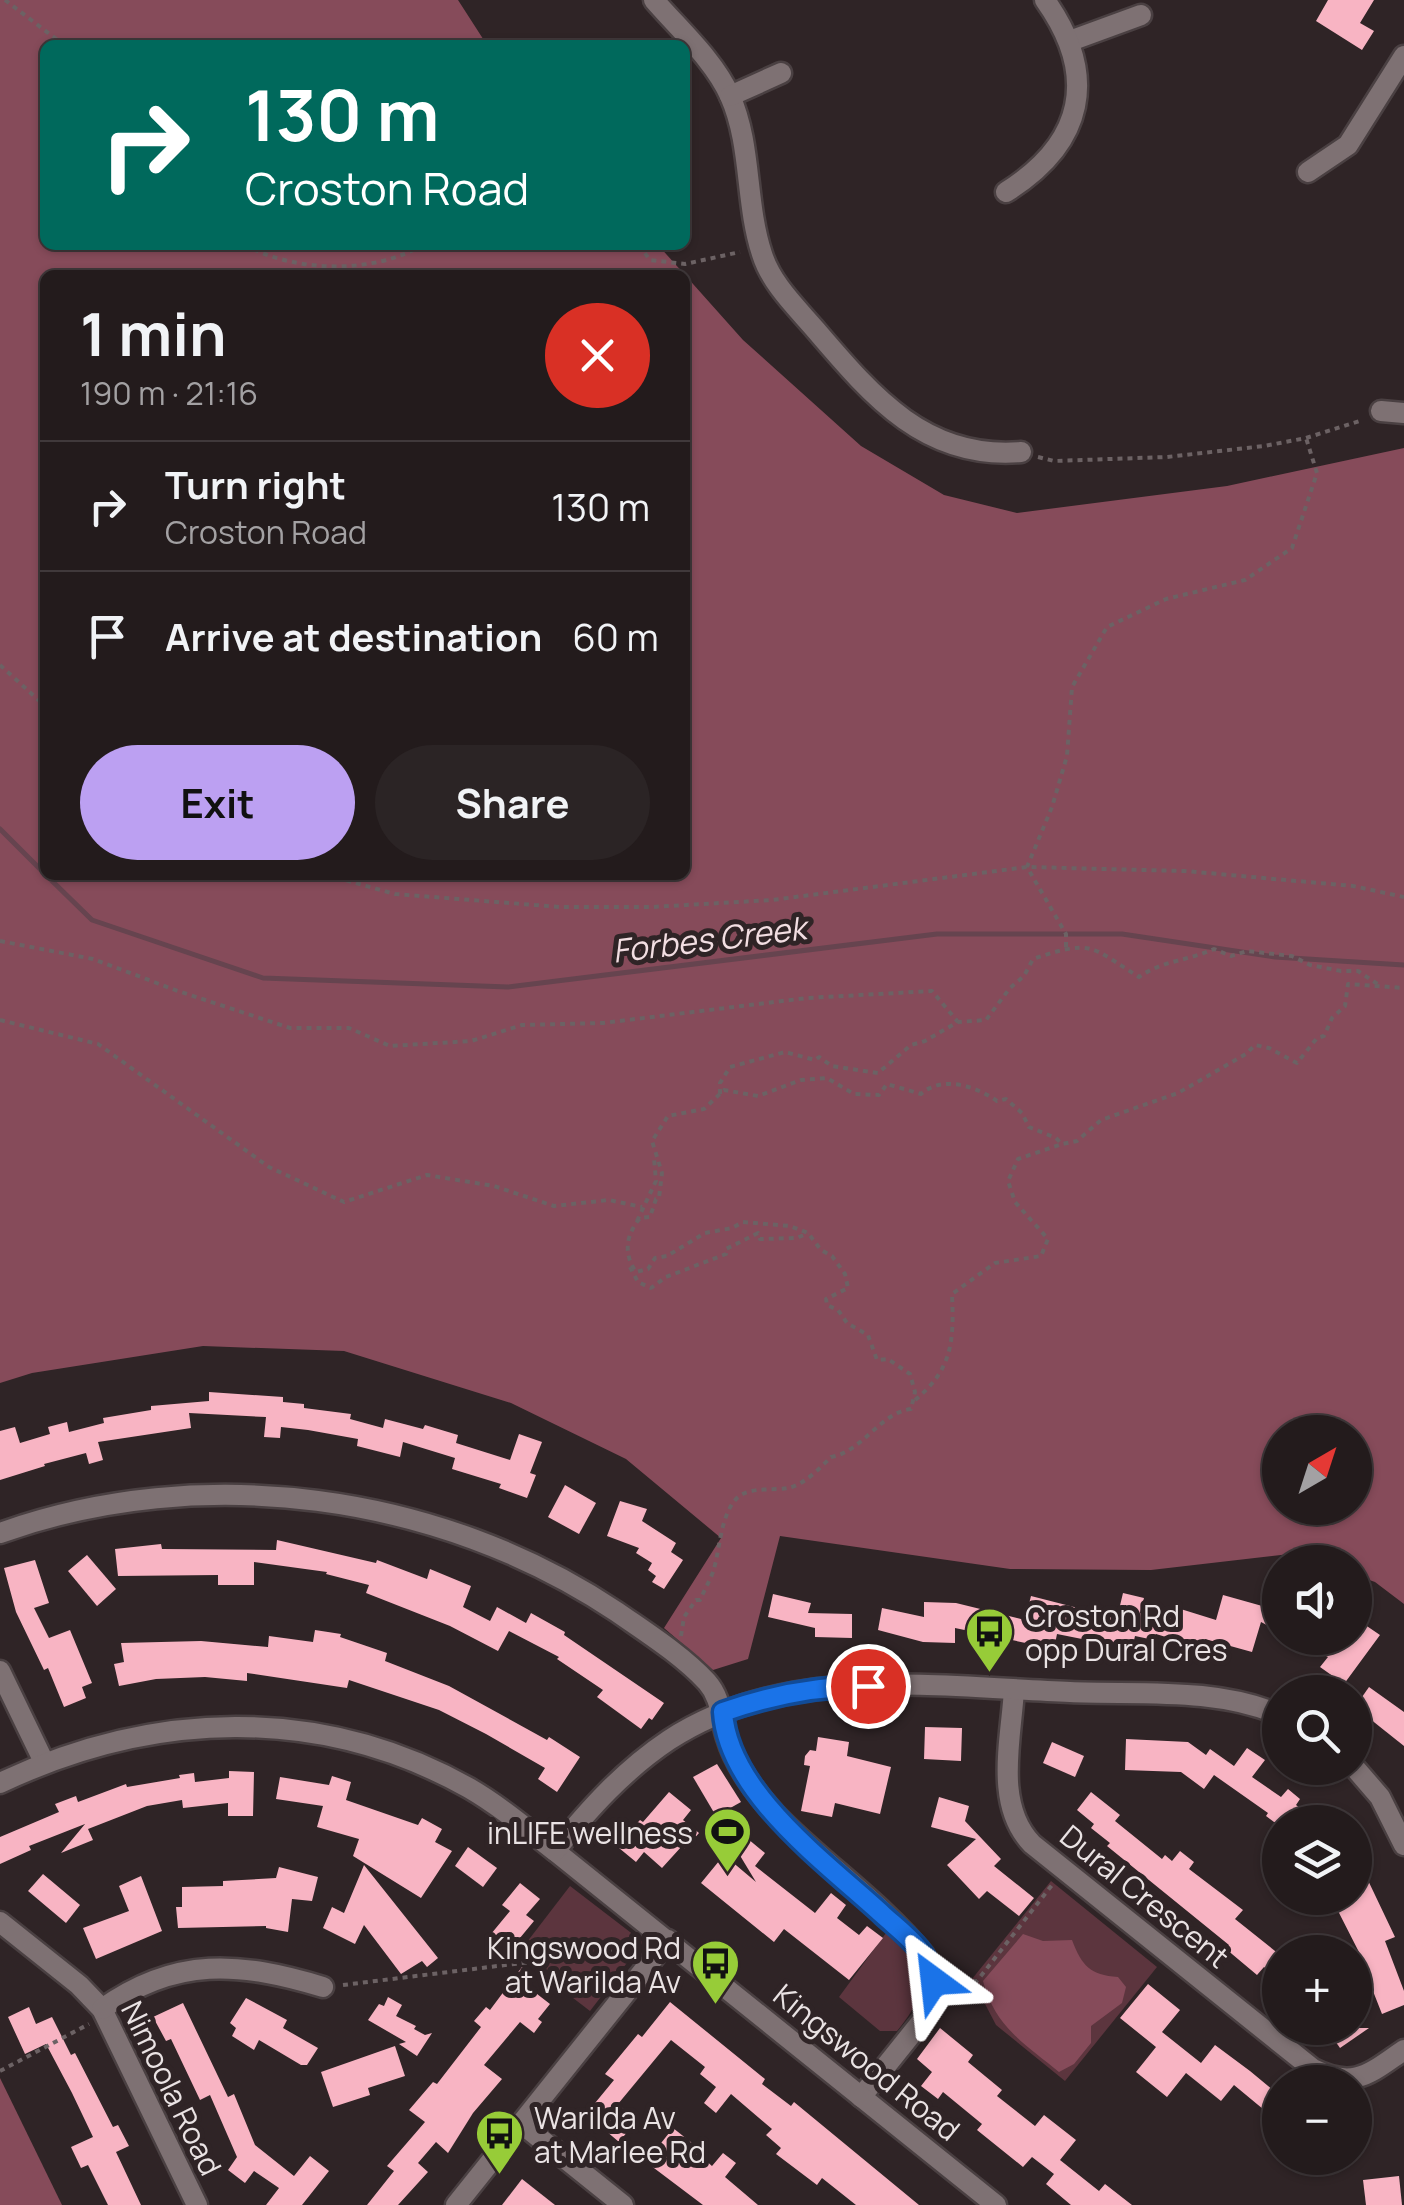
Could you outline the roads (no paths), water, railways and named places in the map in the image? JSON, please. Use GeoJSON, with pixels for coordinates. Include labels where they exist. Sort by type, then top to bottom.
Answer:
{"type":"FeatureCollection","features":[{"type":"Feature","properties":{"kind":"street"},"geometry":{"type":"LineString","coordinates":[[654,0],[689,40]]}},
{"type":"Feature","properties":{"kind":"street"},"geometry":{"type":"LineString","coordinates":[[1006,192],[1033,175],[1055,152],[1068,128],[1077,86],[1070,41],[1045,0]]}},
{"type":"Feature","properties":{"kind":"street"},"geometry":{"type":"LineString","coordinates":[[1070,41],[1140,15]]}},
{"type":"Feature","properties":{"kind":"street"},"geometry":{"type":"LineString","coordinates":[[690,41],[730,96],[759,245],[771,275],[785,294],[854,376],[896,414],[947,444],[971,452],[1021,452]]}},
{"type":"Feature","properties":{"kind":"street"},"geometry":{"type":"LineString","coordinates":[[1308,172],[1348,145],[1404,56]]}},
{"type":"Feature","properties":{"kind":"street"},"geometry":{"type":"LineString","coordinates":[[730,96],[781,73]]}},
{"type":"Feature","properties":{"kind":"street"},"geometry":{"type":"LineString","coordinates":[[1381,411],[1404,413]]}},
{"type":"Feature","properties":{"kind":"street"},"geometry":{"type":"LineString","coordinates":[[0,1533],[87,1508],[180,1497],[280,1497],[360,1508],[436,1526],[522,1559],[596,1598],[707,1683],[723,1712],[728,1742],[760,1796],[916,1946],[929,1964],[934,1981],[930,2011],[861,2096]]}},
{"type":"Feature","properties":{"kind":"street"},"geometry":{"type":"LineString","coordinates":[[0,1671],[44,1762]]}},
{"type":"Feature","properties":{"kind":"street"},"geometry":{"type":"LineString","coordinates":[[555,1851],[596,1802],[669,1740],[723,1712],[779,1695],[833,1686],[1014,1690],[1224,1698],[1262,1710]]}},
{"type":"Feature","properties":{"kind":"street","name":"Dural Crescent"},"geometry":{"type":"LineString","coordinates":[[1014,1690],[1008,1798],[1020,1832],[1313,2069],[1338,2079],[1361,2078],[1404,2050]]}},
{"type":"Feature","properties":{"kind":"street","name":"Kingswood Road"},"geometry":{"type":"LineString","coordinates":[[0,1783],[44,1762],[124,1738],[170,1730],[262,1727],[355,1742],[446,1776],[493,1803],[555,1851],[996,2205]]}},
{"type":"Feature","properties":{"kind":"street"},"geometry":{"type":"LineString","coordinates":[[1369,1785],[1380,1797],[1404,1845]]}},
{"type":"Feature","properties":{"kind":"street","name":"Nimoola Road"},"geometry":{"type":"LineString","coordinates":[[0,1922],[79,1985],[102,2009],[197,2205]]}},
{"type":"Feature","properties":{"kind":"street"},"geometry":{"type":"LineString","coordinates":[[456,2205],[668,1940]]}},
{"type":"Feature","properties":{"kind":"street"},"geometry":{"type":"LineString","coordinates":[[102,2009],[134,1988],[159,1978],[213,1968],[270,1971],[323,1987]]}},
{"type":"Feature","properties":{"kind":"street"},"geometry":{"type":"LineString","coordinates":[[522,2124],[623,2205]]}},
{"type":"Feature","properties":{"kind":"waterway","name":"Forbes Creek"},"geometry":{"type":"LineString","coordinates":[[0,829],[40,869]]}},
{"type":"Feature","properties":{"kind":"waterway","name":"Forbes Creek"},"geometry":{"type":"LineString","coordinates":[[51,880],[92,920],[263,978],[508,987],[937,934],[1122,934],[1275,957],[1404,965]]}},
{"type":"Feature","properties":{"kind":"place","name":"Croston Rd opp Dural Cres"},"geometry":{"type":"Point","coordinates":[990,1674]}},
{"type":"Feature","properties":{"kind":"place","name":"inLIFE wellness"},"geometry":{"type":"Point","coordinates":[728,1874]}},
{"type":"Feature","properties":{"kind":"place","name":"Kingswood Rd at Warilda Av"},"geometry":{"type":"Point","coordinates":[716,2006]}},
{"type":"Feature","properties":{"kind":"place","name":"Warilda Av at Marlee Rd"},"geometry":{"type":"Point","coordinates":[499,2176]}}]}
